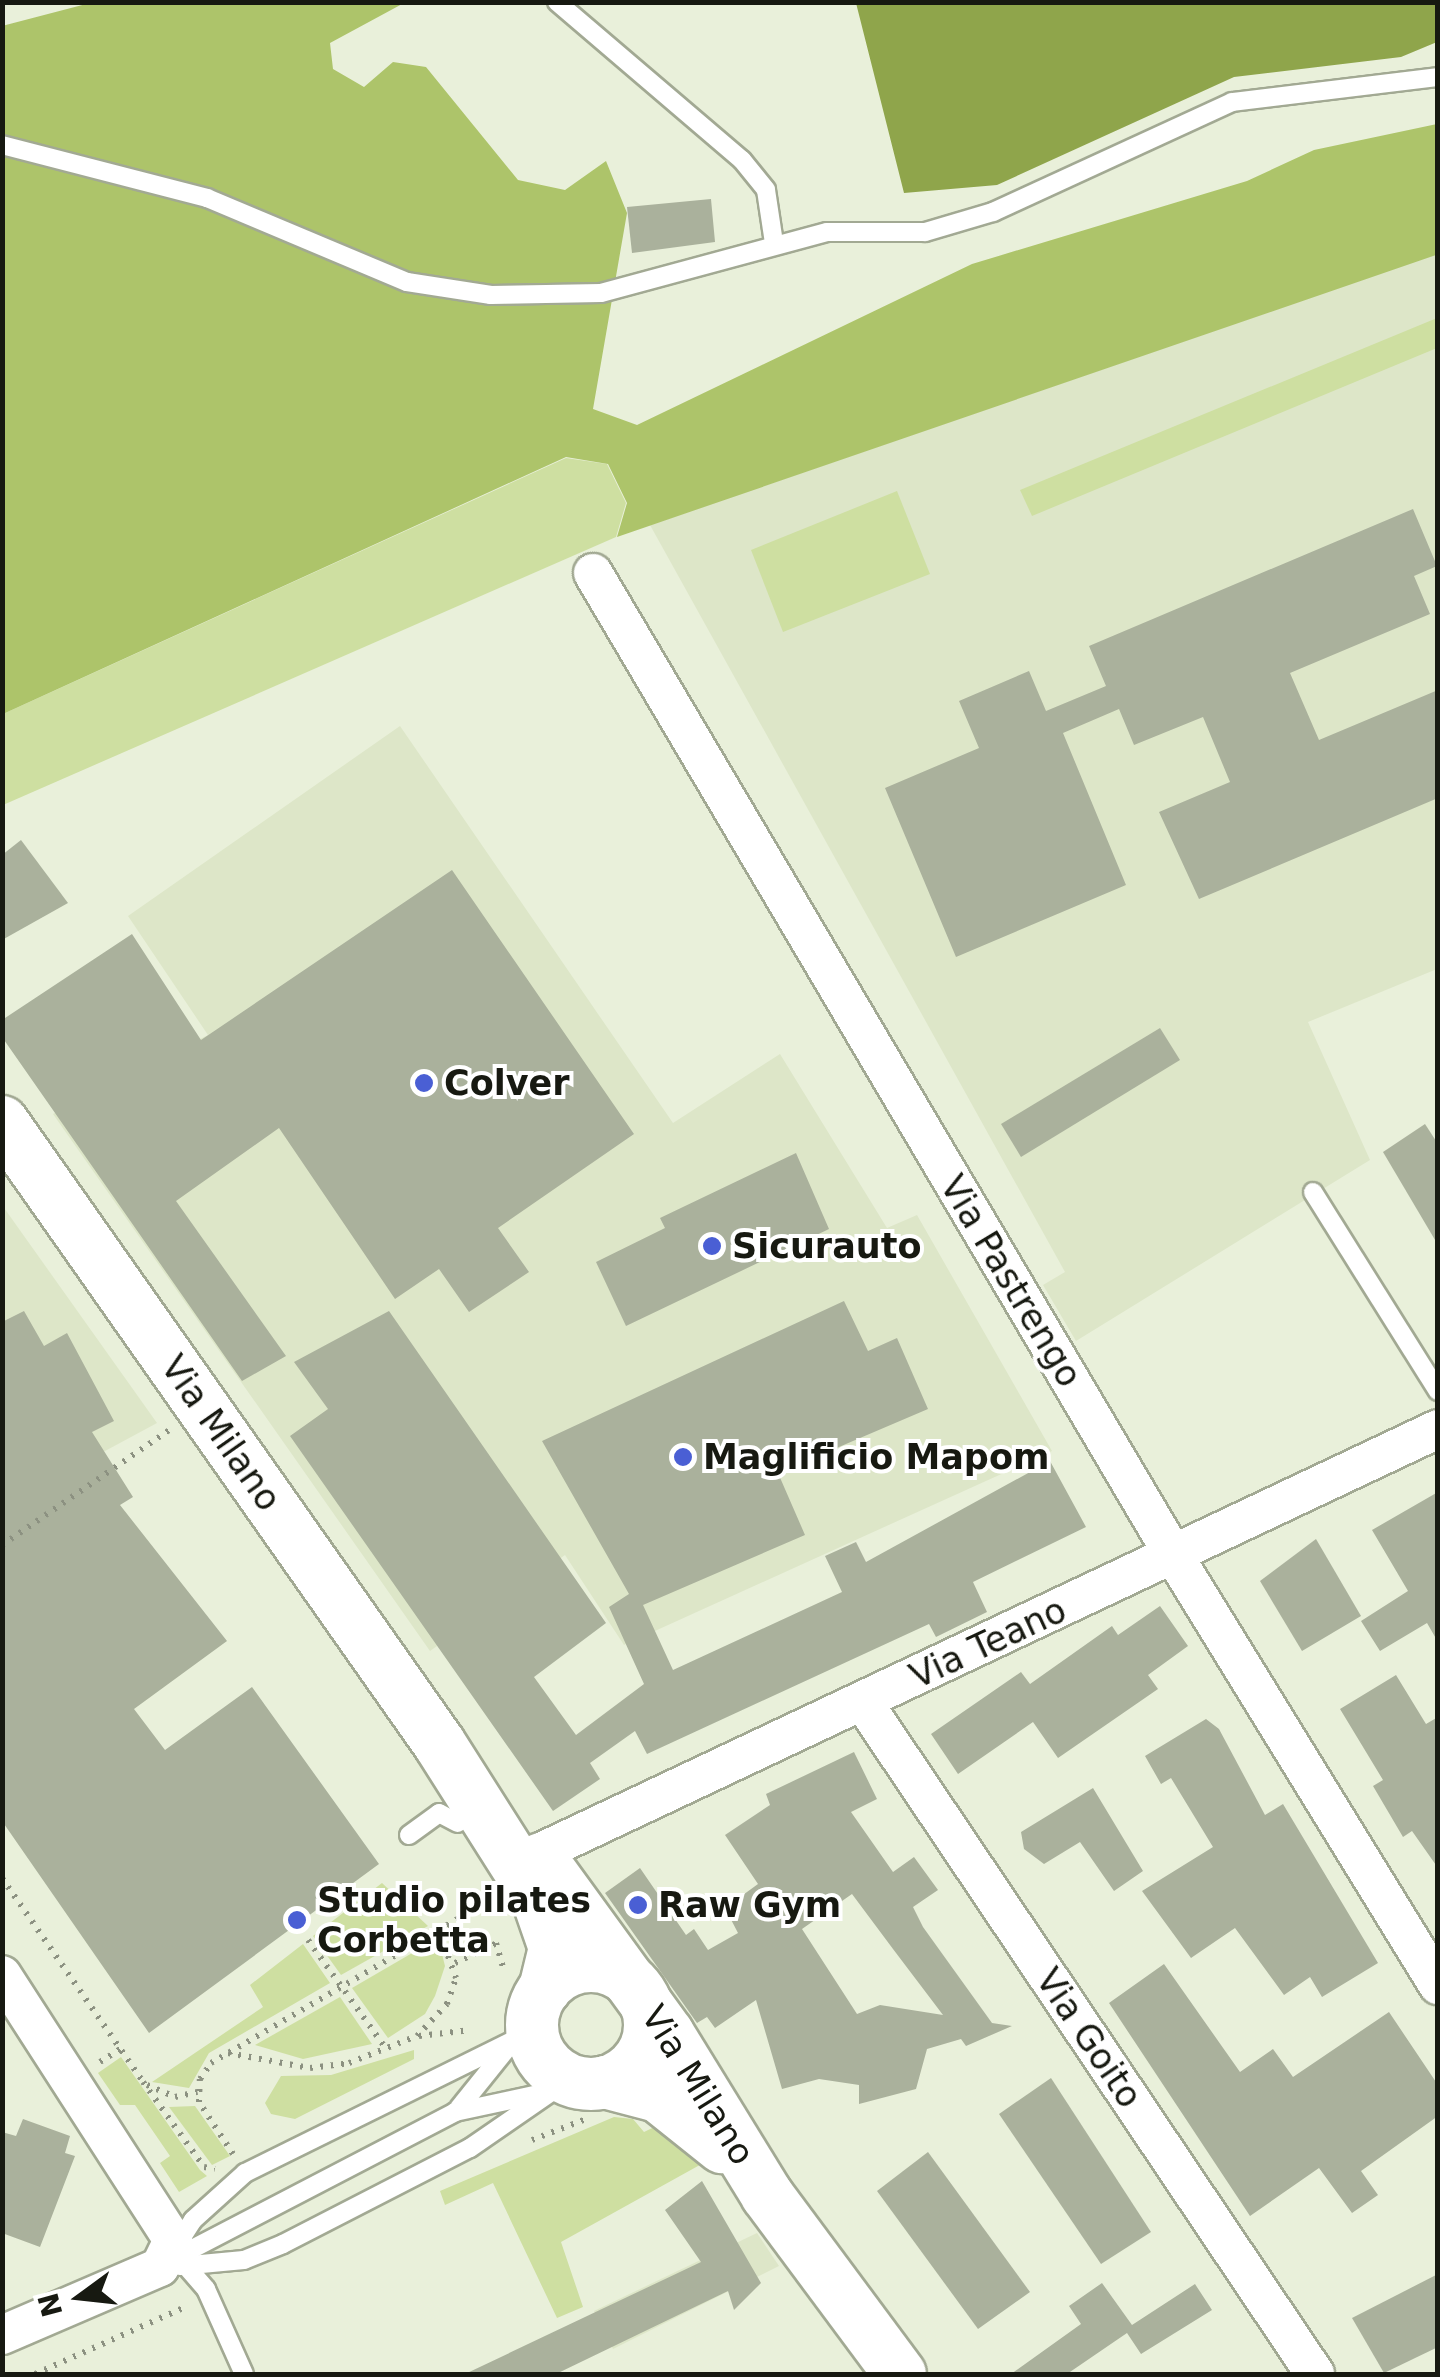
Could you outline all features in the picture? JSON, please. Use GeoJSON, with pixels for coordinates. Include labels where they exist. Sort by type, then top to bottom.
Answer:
{"type":"FeatureCollection","features":[{"type":"Feature","properties":{"kind":"street","name":"Via Pastrengo"},"geometry":{"type":"LineString","coordinates":[[592,573],[1174,1556],[1438,1985]]}},
{"type":"Feature","properties":{"kind":"street","name":"Via Milano"},"geometry":{"type":"LineString","coordinates":[[2,1122],[439,1743],[542,1909],[555,1956],[533,2014]]}},
{"type":"Feature","properties":{"kind":"street","name":"Via Teano"},"geometry":{"type":"LineString","coordinates":[[537,1854],[1438,1429]]}},
{"type":"Feature","properties":{"kind":"street","name":"Via Goito"},"geometry":{"type":"LineString","coordinates":[[863,1702],[1315,2374]]}},
{"type":"Feature","properties":{"kind":"street","name":"Via Milano"},"geometry":{"type":"LineString","coordinates":[[439,1743],[537,1854],[638,1991],[767,2195],[900,2374]]}},
{"type":"Feature","properties":{"kind":"street"},"geometry":{"type":"LineString","coordinates":[[592,1966],[618,1973],[638,1991],[650,2020],[647,2043],[628,2072],[583,2085],[546,2063],[533,2014],[566,1972],[592,1966]]}},
{"type":"Feature","properties":{"kind":"street"},"geometry":{"type":"LineString","coordinates":[[2,1975],[173,2252],[2,2335]]}},
{"type":"Feature","properties":{"kind":"street","name":"Via Milano"},"geometry":{"type":"LineString","coordinates":[[583,2085],[641,2088],[679,2109],[767,2195]]}},
{"type":"Feature","properties":{"kind":"lane"},"geometry":{"type":"LineString","coordinates":[[557,2],[742,160],[766,190],[774,243]]}},
{"type":"Feature","properties":{"kind":"lane"},"geometry":{"type":"LineString","coordinates":[[2,144],[207,198],[407,282],[492,295],[601,293],[774,243],[827,232],[925,232],[1094,170],[1232,102],[1438,77]]}},
{"type":"Feature","properties":{"kind":"lane"},"geometry":{"type":"LineString","coordinates":[[1313,1192],[1438,1392]]}},
{"type":"Feature","properties":{"kind":"lane"},"geometry":{"type":"LineString","coordinates":[[409,1835],[439,1813],[458,1823]]}},
{"type":"Feature","properties":{"kind":"lane"},"geometry":{"type":"LineString","coordinates":[[454,2112],[533,2014]]}},
{"type":"Feature","properties":{"kind":"lane"},"geometry":{"type":"LineString","coordinates":[[173,2252],[210,2200],[245,2173],[533,2014]]}},
{"type":"Feature","properties":{"kind":"lane"},"geometry":{"type":"LineString","coordinates":[[173,2252],[244,2260],[470,2148],[583,2085]]}},
{"type":"Feature","properties":{"kind":"lane"},"geometry":{"type":"LineString","coordinates":[[173,2252],[454,2112],[583,2085]]}},
{"type":"Feature","properties":{"kind":"lane"},"geometry":{"type":"LineString","coordinates":[[173,2252],[210,2296],[244,2374]]}},
{"type":"Feature","properties":{"kind":"path"},"geometry":{"type":"LineString","coordinates":[[2,1544],[174,1427]]}},
{"type":"Feature","properties":{"kind":"path"},"geometry":{"type":"LineString","coordinates":[[2,1878],[204,2167],[252,2150]]}},
{"type":"Feature","properties":{"kind":"path"},"geometry":{"type":"LineString","coordinates":[[236,2158],[197,2092],[204,2071],[227,2052],[494,1897]]}},
{"type":"Feature","properties":{"kind":"path"},"geometry":{"type":"LineString","coordinates":[[417,2036],[448,2004],[455,1963],[439,1931]]}},
{"type":"Feature","properties":{"kind":"path"},"geometry":{"type":"LineString","coordinates":[[455,1963],[508,1938]]}},
{"type":"Feature","properties":{"kind":"path"},"geometry":{"type":"LineString","coordinates":[[308,1940],[387,2050]]}},
{"type":"Feature","properties":{"kind":"path"},"geometry":{"type":"LineString","coordinates":[[227,2052],[310,2068],[387,2050],[417,2036],[487,2028],[457,2047]]}},
{"type":"Feature","properties":{"kind":"path"},"geometry":{"type":"LineString","coordinates":[[142,2082],[175,2097],[197,2092]]}},
{"type":"Feature","properties":{"kind":"path"},"geometry":{"type":"LineString","coordinates":[[35,2374],[210,2296]]}},
{"type":"Feature","properties":{"kind":"shaded area"},"geometry":{"type":"Polygon","coordinates":[[[90,3],[404,3],[330,43],[333,69],[364,87],[393,62],[426,67],[518,180],[565,190],[606,161],[627,213],[593,409],[637,425],[972,264],[1247,181],[1314,150],[1437,124],[1436,255],[617,537],[627,503],[608,464],[566,457],[3,714],[2,26],[90,3]]]}},
{"type":"Feature","properties":{"kind":"shaded area"},"geometry":{"type":"Polygon","coordinates":[[[856,3],[1437,3],[1437,42],[1401,57],[1234,77],[997,185],[904,193],[856,3]]]}},
{"type":"Feature","properties":{"kind":"shaded area"},"geometry":{"type":"Polygon","coordinates":[[[1437,254],[1437,969],[1308,1022],[1370,1160],[1076,1341],[1043,1285],[1065,1272],[650,525],[1437,254]]]}},
{"type":"Feature","properties":{"kind":"shaded area"},"geometry":{"type":"Polygon","coordinates":[[[1437,318],[1437,348],[1032,516],[1020,490],[1437,318]]]}},
{"type":"Feature","properties":{"kind":"shaded area"},"geometry":{"type":"Polygon","coordinates":[[[566,458],[607,464],[626,503],[616,537],[3,805],[3,714],[566,458]]]}},
{"type":"Feature","properties":{"kind":"shaded area"},"geometry":{"type":"Polygon","coordinates":[[[897,491],[930,574],[783,632],[751,550],[897,491]]]}},
{"type":"Feature","properties":{"kind":"shaded area"},"geometry":{"type":"Polygon","coordinates":[[[400,726],[673,1123],[780,1054],[887,1228],[917,1215],[1052,1451],[624,1645],[565,1555],[430,1651],[53,1114],[208,1035],[128,916],[400,726]]]}},
{"type":"Feature","properties":{"kind":"shaded area"},"geometry":{"type":"Polygon","coordinates":[[[2,1205],[157,1423],[3,1506],[2,1506],[2,1205]]]}},
{"type":"Feature","properties":{"kind":"shaded area"},"geometry":{"type":"Polygon","coordinates":[[[382,1883],[428,1926],[341,1975],[313,1936],[382,1883]]]}},
{"type":"Feature","properties":{"kind":"shaded area"},"geometry":{"type":"Polygon","coordinates":[[[438,1938],[445,1966],[435,1996],[425,2014],[388,2038],[352,1988],[438,1938]]]}},
{"type":"Feature","properties":{"kind":"shaded area"},"geometry":{"type":"Polygon","coordinates":[[[303,1944],[330,1983],[209,2053],[189,2088],[152,2082],[263,2007],[250,1985],[303,1944]]]}},
{"type":"Feature","properties":{"kind":"shaded area"},"geometry":{"type":"Polygon","coordinates":[[[340,1997],[372,2044],[303,2059],[255,2045],[340,1997]]]}},
{"type":"Feature","properties":{"kind":"shaded area"},"geometry":{"type":"Polygon","coordinates":[[[414,2050],[414,2059],[295,2119],[271,2114],[265,2103],[281,2076],[331,2075],[414,2050]]]}},
{"type":"Feature","properties":{"kind":"shaded area"},"geometry":{"type":"Polygon","coordinates":[[[121,2057],[207,2176],[179,2192],[160,2163],[170,2156],[135,2105],[120,2105],[98,2073],[121,2057]]]}},
{"type":"Feature","properties":{"kind":"shaded area"},"geometry":{"type":"Polygon","coordinates":[[[195,2106],[230,2156],[212,2165],[169,2107],[195,2106]]]}},
{"type":"Feature","properties":{"kind":"shaded area"},"geometry":{"type":"Polygon","coordinates":[[[614,2117],[633,2119],[644,2132],[671,2119],[707,2161],[561,2242],[583,2307],[557,2318],[493,2183],[445,2205],[440,2191],[614,2117]]]}},
{"type":"Feature","properties":{"kind":"shaded area"},"geometry":{"type":"Polygon","coordinates":[[[757,2233],[779,2266],[613,2349],[594,2311],[757,2233]]]}},
{"type":"Feature","properties":{"kind":"building"},"geometry":{"type":"Polygon","coordinates":[[[711,199],[715,242],[632,253],[627,207],[711,199]]]}},
{"type":"Feature","properties":{"kind":"building"},"geometry":{"type":"Polygon","coordinates":[[[1413,509],[1437,566],[1414,576],[1430,614],[1290,673],[1319,740],[1438,690],[1438,798],[1199,899],[1159,812],[1230,782],[1203,717],[1134,745],[1119,709],[1063,733],[1126,885],[956,957],[885,788],[979,748],[959,701],[1029,671],[1046,711],[1106,686],[1089,646],[1413,509]]]}},
{"type":"Feature","properties":{"kind":"building"},"geometry":{"type":"Polygon","coordinates":[[[21,840],[68,903],[2,940],[2,855],[21,840]]]}},
{"type":"Feature","properties":{"kind":"building","name":"Colver"},"geometry":{"type":"Polygon","coordinates":[[[452,870],[634,1134],[498,1228],[529,1272],[469,1312],[439,1269],[395,1299],[279,1128],[176,1201],[286,1356],[242,1381],[2,1037],[2,1020],[132,934],[201,1040],[452,870]]]}},
{"type":"Feature","properties":{"kind":"building"},"geometry":{"type":"Polygon","coordinates":[[[1160,1028],[1180,1060],[1021,1157],[1001,1124],[1160,1028]]]}},
{"type":"Feature","properties":{"kind":"building"},"geometry":{"type":"Polygon","coordinates":[[[1425,1124],[1438,1144],[1438,1245],[1383,1152],[1425,1124]]]}},
{"type":"Feature","properties":{"kind":"building","name":"Sicurauto"},"geometry":{"type":"Polygon","coordinates":[[[796,1153],[829,1229],[626,1326],[596,1262],[665,1228],[660,1218],[796,1153]]]}},
{"type":"Feature","properties":{"kind":"building"},"geometry":{"type":"Polygon","coordinates":[[[844,1301],[868,1351],[897,1338],[928,1409],[778,1473],[805,1535],[643,1605],[673,1670],[842,1592],[825,1556],[856,1542],[866,1562],[1050,1461],[1086,1527],[973,1582],[987,1612],[936,1637],[929,1624],[647,1754],[635,1731],[590,1763],[600,1779],[553,1811],[290,1436],[328,1409],[294,1362],[389,1311],[606,1623],[534,1677],[576,1735],[644,1684],[609,1607],[629,1594],[542,1441],[844,1301]]]}},
{"type":"Feature","properties":{"kind":"building"},"geometry":{"type":"Polygon","coordinates":[[[24,1311],[44,1346],[67,1333],[114,1421],[92,1432],[133,1497],[120,1505],[227,1641],[134,1709],[165,1750],[252,1687],[379,1864],[149,2033],[2,1821],[2,1322],[24,1311]]]}},
{"type":"Feature","properties":{"kind":"building"},"geometry":{"type":"Polygon","coordinates":[[[1438,1492],[1438,1642],[1427,1623],[1380,1651],[1361,1621],[1408,1591],[1372,1530],[1438,1492]]]}},
{"type":"Feature","properties":{"kind":"building"},"geometry":{"type":"Polygon","coordinates":[[[1316,1539],[1361,1616],[1302,1651],[1260,1581],[1316,1539]]]}},
{"type":"Feature","properties":{"kind":"building"},"geometry":{"type":"Polygon","coordinates":[[[1160,1606],[1188,1646],[1148,1675],[1158,1689],[1058,1758],[1033,1722],[958,1774],[931,1734],[1021,1672],[1030,1684],[1112,1626],[1118,1635],[1160,1606]]]}},
{"type":"Feature","properties":{"kind":"building"},"geometry":{"type":"Polygon","coordinates":[[[1396,1675],[1426,1724],[1438,1717],[1438,1868],[1412,1831],[1403,1837],[1373,1786],[1383,1780],[1340,1709],[1396,1675]]]}},
{"type":"Feature","properties":{"kind":"building"},"geometry":{"type":"Polygon","coordinates":[[[1206,1719],[1219,1729],[1265,1815],[1283,1804],[1378,1963],[1322,1997],[1310,1977],[1284,1995],[1235,1928],[1191,1958],[1142,1891],[1213,1847],[1171,1778],[1161,1784],[1145,1756],[1206,1719]]]}},
{"type":"Feature","properties":{"kind":"building"},"geometry":{"type":"Polygon","coordinates":[[[854,1752],[877,1799],[851,1812],[893,1872],[914,1857],[938,1890],[913,1907],[923,1927],[992,2023],[1012,2026],[966,2046],[961,2039],[927,2049],[916,2089],[859,2104],[859,2085],[819,2079],[782,2089],[756,2000],[715,2028],[707,2017],[697,2023],[605,1893],[640,1868],[686,1935],[694,1929],[708,1950],[738,1933],[725,1908],[758,1884],[725,1835],[770,1805],[766,1794],[854,1752]],[[852,1894],[802,1929],[857,2014],[880,2005],[943,2015],[852,1894]]]}},
{"type":"Feature","properties":{"kind":"building"},"geometry":{"type":"Polygon","coordinates":[[[1093,1788],[1143,1871],[1114,1891],[1080,1842],[1044,1864],[1024,1849],[1021,1832],[1093,1788]]]}},
{"type":"Feature","properties":{"kind":"building"},"geometry":{"type":"Polygon","coordinates":[[[1164,1964],[1240,2072],[1273,2049],[1293,2077],[1389,2012],[1438,2085],[1438,2116],[1361,2171],[1378,2195],[1352,2213],[1319,2168],[1250,2216],[1109,2003],[1164,1964]]]}},
{"type":"Feature","properties":{"kind":"building"},"geometry":{"type":"Polygon","coordinates":[[[1051,2078],[1151,2232],[1101,2264],[999,2114],[1051,2078]]]}},
{"type":"Feature","properties":{"kind":"building"},"geometry":{"type":"Polygon","coordinates":[[[23,2119],[70,2136],[65,2153],[75,2156],[40,2247],[2,2233],[2,2132],[16,2136],[23,2119]]]}},
{"type":"Feature","properties":{"kind":"building"},"geometry":{"type":"Polygon","coordinates":[[[928,2152],[1030,2292],[978,2329],[877,2191],[928,2152]]]}},
{"type":"Feature","properties":{"kind":"building"},"geometry":{"type":"Polygon","coordinates":[[[702,2181],[761,2283],[734,2310],[728,2291],[556,2374],[465,2374],[701,2262],[665,2210],[702,2181]]]}},
{"type":"Feature","properties":{"kind":"building"},"geometry":{"type":"Polygon","coordinates":[[[1438,2274],[1438,2347],[1384,2373],[1352,2318],[1438,2274]]]}},
{"type":"Feature","properties":{"kind":"building"},"geometry":{"type":"Polygon","coordinates":[[[1102,2283],[1132,2325],[1195,2284],[1212,2310],[1141,2354],[1127,2333],[1067,2374],[1011,2374],[1081,2324],[1069,2306],[1102,2283]]]}},
{"type":"Feature","properties":{"kind":"place","name":"Colver"},"geometry":{"type":"Point","coordinates":[424,1083]}},
{"type":"Feature","properties":{"kind":"place","name":"Sicurauto"},"geometry":{"type":"Point","coordinates":[712,1246]}},
{"type":"Feature","properties":{"kind":"place","name":"Maglificio Mapom"},"geometry":{"type":"Point","coordinates":[683,1457]}},
{"type":"Feature","properties":{"kind":"place","name":"Raw Gym"},"geometry":{"type":"Point","coordinates":[638,1905]}},
{"type":"Feature","properties":{"kind":"place","name":"Studio pilates Corbetta"},"geometry":{"type":"Point","coordinates":[297,1920]}}]}
